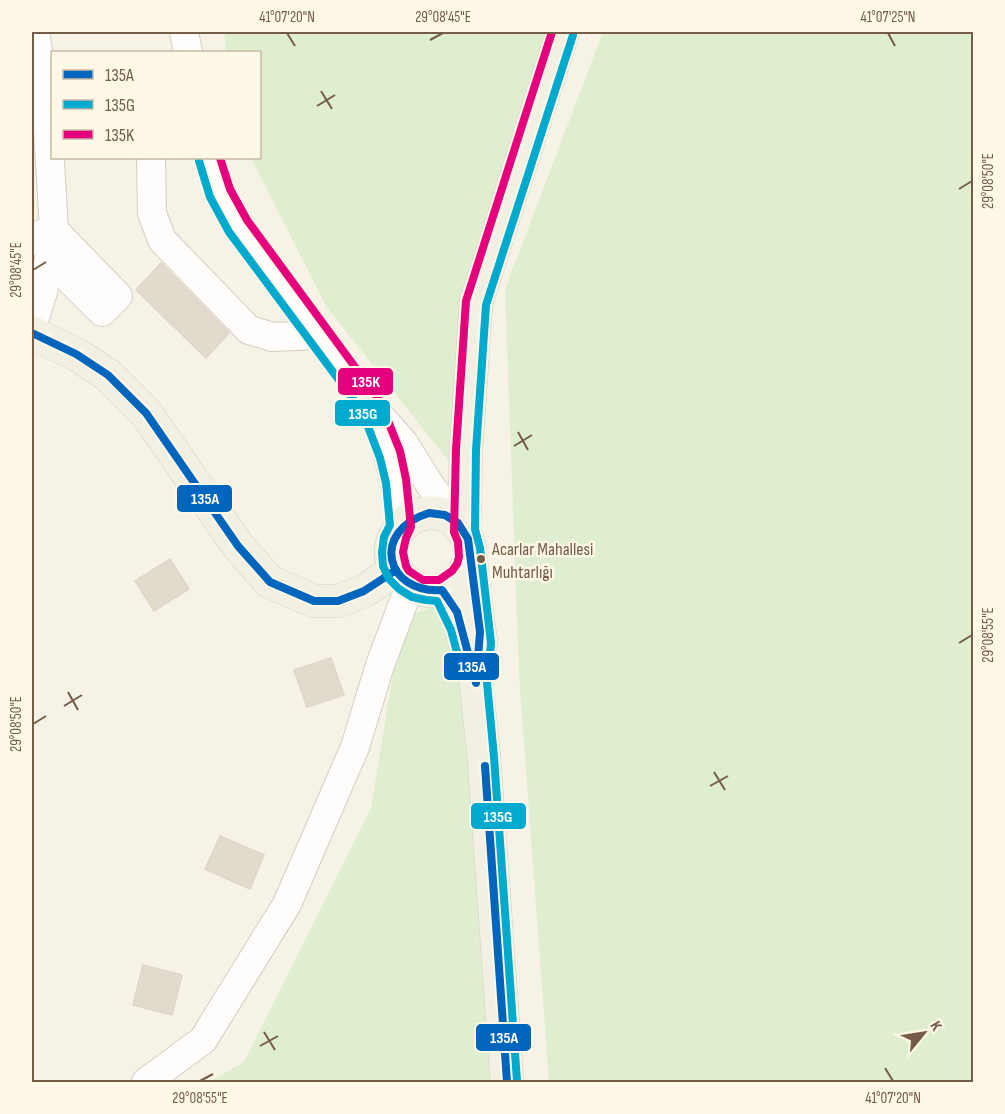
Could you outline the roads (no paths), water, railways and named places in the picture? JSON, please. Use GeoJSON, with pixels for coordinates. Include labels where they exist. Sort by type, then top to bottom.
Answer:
{"type":"FeatureCollection","features":[{"type":"Feature","properties":{"kind":"main road"},"geometry":{"type":"LineString","coordinates":[[476,683],[481,644],[467,544],[457,523],[439,513],[418,515],[401,526],[393,543],[392,552],[403,578],[420,590],[442,590],[452,585],[467,569],[467,544],[466,450],[476,303],[562,32]]}},
{"type":"Feature","properties":{"kind":"main road"},"geometry":{"type":"LineString","coordinates":[[32,333],[76,354],[108,375],[146,413],[238,546],[270,582],[314,601],[338,601],[403,578]]}},
{"type":"Feature","properties":{"kind":"main road"},"geometry":{"type":"LineString","coordinates":[[442,590],[457,612],[476,683],[484,758],[507,1083]]}},
{"type":"Feature","properties":{"kind":"street"},"geometry":{"type":"LineString","coordinates":[[32,327],[43,292],[48,129],[35,32]]}},
{"type":"Feature","properties":{"kind":"street"},"geometry":{"type":"LineString","coordinates":[[184,32],[189,51]]}},
{"type":"Feature","properties":{"kind":"street"},"geometry":{"type":"LineString","coordinates":[[189,51],[192,32]]}},
{"type":"Feature","properties":{"kind":"street"},"geometry":{"type":"LineString","coordinates":[[151,159],[152,213],[162,240],[249,330],[273,337],[316,335]]}},
{"type":"Feature","properties":{"kind":"street"},"geometry":{"type":"LineString","coordinates":[[209,159],[220,193],[238,226],[316,335],[371,406],[403,442],[467,544]]}},
{"type":"Feature","properties":{"kind":"street"},"geometry":{"type":"LineString","coordinates":[[371,406],[390,455],[401,526]]}},
{"type":"Feature","properties":{"kind":"street"},"geometry":{"type":"LineString","coordinates":[[146,1083],[203,1040],[287,904],[356,747],[381,665],[403,578]]}},
{"type":"Feature","properties":{"kind":"place","name":"Acarlar Mahallesi Muhtarlığı"},"geometry":{"type":"Point","coordinates":[481,559]}}]}
